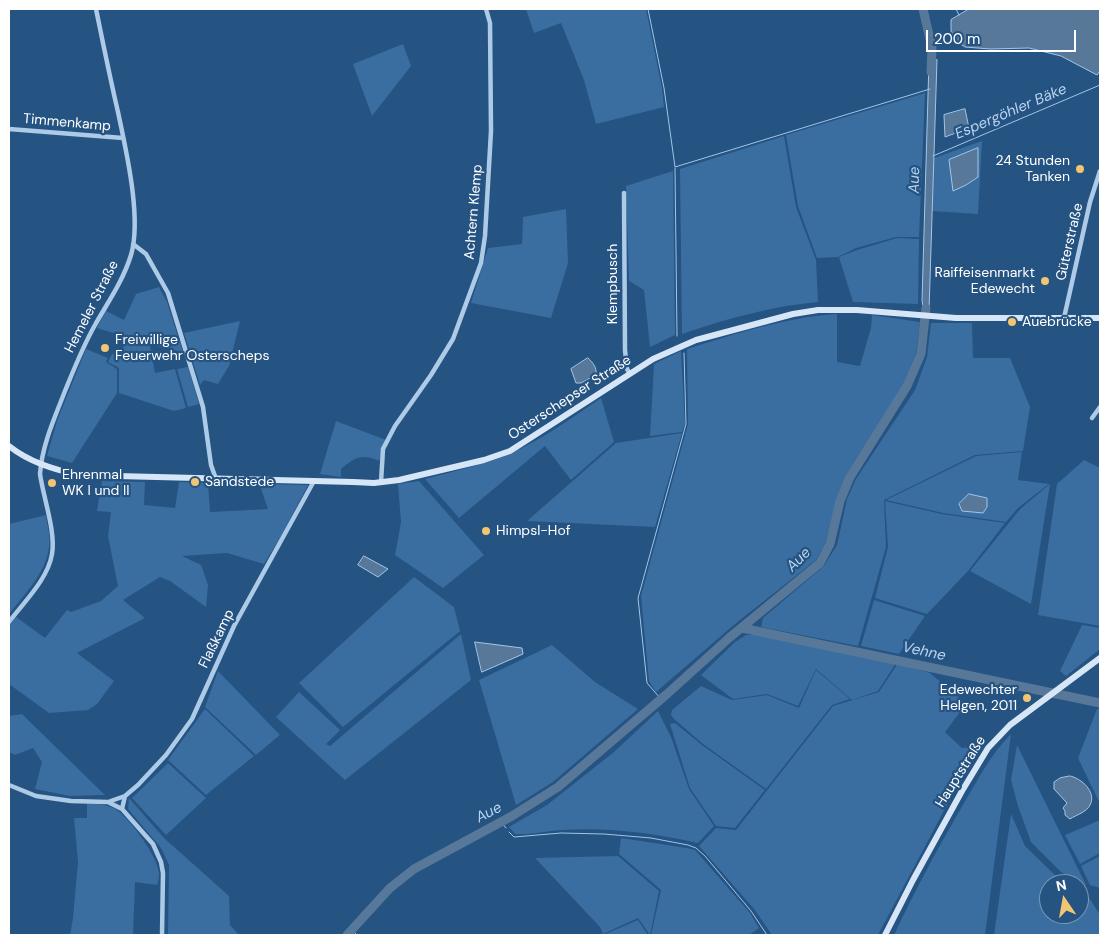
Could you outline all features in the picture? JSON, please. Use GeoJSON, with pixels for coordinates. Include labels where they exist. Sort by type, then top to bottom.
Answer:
{"type":"FeatureCollection","features":[{"type":"Feature","properties":{"kind":"main road","name":"Osterschepser Straße"},"geometry":{"type":"LineString","coordinates":[[9,446],[41,464],[78,475],[381,482],[418,476],[484,460],[510,451],[653,359],[696,340],[793,314],[818,310],[847,309],[935,317],[1100,318]]}},
{"type":"Feature","properties":{"kind":"main road","name":"Hauptstraße"},"geometry":{"type":"LineString","coordinates":[[885,935],[944,823],[985,753],[1010,725],[1100,658]]}},
{"type":"Feature","properties":{"kind":"street","name":"Hemeler Straße"},"geometry":{"type":"LineString","coordinates":[[9,622],[42,578],[52,555],[52,536],[40,474],[53,421],[74,368],[94,326],[118,286],[133,244],[135,229],[132,182],[96,9]]}},
{"type":"Feature","properties":{"kind":"street","name":"Achtern Klemp"},"geometry":{"type":"LineString","coordinates":[[381,482],[383,449],[395,426],[431,375],[453,339],[481,263],[485,236],[491,131],[490,22],[486,9]]}},
{"type":"Feature","properties":{"kind":"street","name":"Timmenkamp"},"geometry":{"type":"LineString","coordinates":[[9,129],[123,138]]}},
{"type":"Feature","properties":{"kind":"street","name":"Güterstraße"},"geometry":{"type":"LineString","coordinates":[[1064,318],[1090,202],[1100,171]]}},
{"type":"Feature","properties":{"kind":"street","name":"Klempbusch"},"geometry":{"type":"LineString","coordinates":[[624,193],[625,350],[627,369],[630,374]]}},
{"type":"Feature","properties":{"kind":"street"},"geometry":{"type":"LineString","coordinates":[[133,244],[146,254],[168,293],[203,407],[211,465],[216,479]]}},
{"type":"Feature","properties":{"kind":"street"},"geometry":{"type":"LineString","coordinates":[[1092,418],[1100,406]]}},
{"type":"Feature","properties":{"kind":"street","name":"Flaßkamp"},"geometry":{"type":"LineString","coordinates":[[108,802],[125,796],[138,785],[166,756],[192,719],[234,626],[314,481]]}},
{"type":"Feature","properties":{"kind":"street"},"geometry":{"type":"LineString","coordinates":[[9,785],[36,796],[53,800],[108,802],[122,809],[153,844],[162,862],[164,873],[162,935]]}},
{"type":"Feature","properties":{"kind":"street"},"geometry":{"type":"LineString","coordinates":[[122,809],[125,796]]}},
{"type":"Feature","properties":{"kind":"shaded area"},"geometry":{"type":"Polygon","coordinates":[[[526,9],[646,9],[664,107],[596,124],[584,80],[561,23],[534,33],[526,9]]]}},
{"type":"Feature","properties":{"kind":"shaded area"},"geometry":{"type":"Polygon","coordinates":[[[969,9],[1100,9],[1100,71],[1097,75],[1061,56],[1029,48],[990,49],[965,47],[956,41],[951,31],[951,20],[969,9]]]}},
{"type":"Feature","properties":{"kind":"shaded area"},"geometry":{"type":"Polygon","coordinates":[[[403,44],[411,66],[372,116],[353,64],[403,44]]]}},
{"type":"Feature","properties":{"kind":"shaded area"},"geometry":{"type":"Polygon","coordinates":[[[937,60],[929,311],[924,311],[922,301],[929,61],[937,60]]]}},
{"type":"Feature","properties":{"kind":"shaded area"},"geometry":{"type":"Polygon","coordinates":[[[925,93],[919,237],[896,237],[856,248],[838,257],[817,258],[798,206],[786,135],[925,93]]]}},
{"type":"Feature","properties":{"kind":"shaded area"},"geometry":{"type":"Polygon","coordinates":[[[965,109],[969,128],[945,137],[944,115],[965,109]]]}},
{"type":"Feature","properties":{"kind":"shaded area"},"geometry":{"type":"Polygon","coordinates":[[[784,136],[796,207],[816,260],[818,302],[749,314],[682,334],[680,169],[784,136]]]}},
{"type":"Feature","properties":{"kind":"shaded area"},"geometry":{"type":"Polygon","coordinates":[[[982,141],[978,214],[932,211],[934,158],[982,141]]]}},
{"type":"Feature","properties":{"kind":"shaded area"},"geometry":{"type":"Polygon","coordinates":[[[978,148],[978,177],[953,191],[949,160],[978,148]]]}},
{"type":"Feature","properties":{"kind":"shaded area"},"geometry":{"type":"Polygon","coordinates":[[[673,171],[675,335],[650,347],[644,290],[629,281],[626,186],[673,171]]]}},
{"type":"Feature","properties":{"kind":"shaded area"},"geometry":{"type":"Polygon","coordinates":[[[566,209],[568,263],[551,318],[471,303],[488,248],[522,244],[523,217],[566,209]]]}},
{"type":"Feature","properties":{"kind":"shaded area"},"geometry":{"type":"Polygon","coordinates":[[[897,238],[919,239],[918,304],[853,302],[839,257],[897,238]]]}},
{"type":"Feature","properties":{"kind":"shaded area"},"geometry":{"type":"Polygon","coordinates":[[[159,287],[167,302],[183,352],[152,345],[97,328],[106,311],[124,320],[136,294],[159,287]]]}},
{"type":"Feature","properties":{"kind":"shaded area"},"geometry":{"type":"Polygon","coordinates":[[[837,314],[837,362],[860,366],[871,328],[872,315],[920,322],[916,354],[903,385],[847,473],[825,544],[816,560],[735,624],[656,692],[649,681],[641,596],[688,424],[687,349],[780,322],[837,314]]]}},
{"type":"Feature","properties":{"kind":"shaded area"},"geometry":{"type":"Polygon","coordinates":[[[240,321],[229,366],[218,384],[204,380],[200,385],[184,333],[240,321]]]}},
{"type":"Feature","properties":{"kind":"shaded area"},"geometry":{"type":"Polygon","coordinates":[[[931,323],[972,323],[973,358],[1010,358],[1030,407],[1023,451],[975,455],[884,500],[886,547],[858,646],[761,627],[763,618],[824,566],[837,545],[847,499],[856,479],[915,390],[927,357],[931,323]]]}},
{"type":"Feature","properties":{"kind":"shaded area"},"geometry":{"type":"Polygon","coordinates":[[[125,339],[150,346],[155,373],[175,369],[186,408],[174,411],[119,393],[119,368],[108,362],[112,354],[121,356],[125,339]]]}},
{"type":"Feature","properties":{"kind":"shaded area"},"geometry":{"type":"Polygon","coordinates":[[[86,349],[108,358],[106,362],[117,369],[117,393],[72,463],[47,456],[57,421],[86,349]]]}},
{"type":"Feature","properties":{"kind":"shaded area"},"geometry":{"type":"Polygon","coordinates":[[[681,351],[685,424],[682,432],[650,436],[654,364],[681,351]]]}},
{"type":"Feature","properties":{"kind":"shaded area"},"geometry":{"type":"Polygon","coordinates":[[[588,358],[595,367],[596,375],[581,383],[576,383],[571,369],[588,358]]]}},
{"type":"Feature","properties":{"kind":"shaded area"},"geometry":{"type":"Polygon","coordinates":[[[188,367],[199,404],[188,407],[177,369],[188,367]]]}},
{"type":"Feature","properties":{"kind":"shaded area"},"geometry":{"type":"Polygon","coordinates":[[[601,398],[614,442],[571,480],[545,446],[459,518],[425,479],[485,463],[520,449],[601,398]]]}},
{"type":"Feature","properties":{"kind":"shaded area"},"geometry":{"type":"Polygon","coordinates":[[[336,421],[386,440],[379,461],[368,457],[358,458],[341,469],[341,477],[320,474],[336,421]]]}},
{"type":"Feature","properties":{"kind":"shaded area"},"geometry":{"type":"Polygon","coordinates":[[[682,433],[655,527],[527,521],[616,443],[682,433]]]}},
{"type":"Feature","properties":{"kind":"shaded area"},"geometry":{"type":"Polygon","coordinates":[[[1022,452],[1018,480],[1049,484],[1018,508],[1006,522],[943,513],[886,500],[976,456],[1022,452]]]}},
{"type":"Feature","properties":{"kind":"shaded area"},"geometry":{"type":"Polygon","coordinates":[[[1084,460],[1100,468],[1100,626],[1038,615],[1057,484],[1084,460]]]}},
{"type":"Feature","properties":{"kind":"shaded area"},"geometry":{"type":"Polygon","coordinates":[[[102,481],[145,482],[144,505],[175,508],[179,482],[208,483],[210,512],[268,509],[260,486],[261,484],[308,485],[264,564],[227,553],[182,556],[201,565],[208,585],[206,607],[170,581],[160,577],[123,600],[145,618],[77,653],[114,681],[97,704],[88,710],[49,713],[9,684],[9,626],[16,617],[45,638],[67,610],[71,612],[101,601],[118,586],[108,536],[111,512],[97,511],[102,481]]]}},
{"type":"Feature","properties":{"kind":"shaded area"},"geometry":{"type":"Polygon","coordinates":[[[419,481],[484,555],[443,588],[395,555],[401,522],[398,484],[419,481]]]}},
{"type":"Feature","properties":{"kind":"shaded area"},"geometry":{"type":"Polygon","coordinates":[[[1050,484],[1031,604],[970,571],[1020,509],[1050,484]]]}},
{"type":"Feature","properties":{"kind":"shaded area"},"geometry":{"type":"Polygon","coordinates":[[[969,494],[987,498],[987,507],[983,513],[962,511],[959,504],[969,494]]]}},
{"type":"Feature","properties":{"kind":"shaded area"},"geometry":{"type":"Polygon","coordinates":[[[885,501],[942,514],[1005,523],[968,571],[927,614],[875,598],[888,547],[885,501]]]}},
{"type":"Feature","properties":{"kind":"shaded area"},"geometry":{"type":"Polygon","coordinates":[[[46,515],[49,543],[44,566],[34,583],[9,614],[9,524],[46,515]]]}},
{"type":"Feature","properties":{"kind":"shaded area"},"geometry":{"type":"Polygon","coordinates":[[[364,556],[388,569],[378,577],[358,565],[364,556]]]}},
{"type":"Feature","properties":{"kind":"shaded area"},"geometry":{"type":"Polygon","coordinates":[[[414,577],[454,607],[460,631],[343,727],[299,683],[414,577]]]}},
{"type":"Feature","properties":{"kind":"shaded area"},"geometry":{"type":"Polygon","coordinates":[[[874,600],[925,616],[899,654],[861,646],[874,600]]]}},
{"type":"Feature","properties":{"kind":"shaded area"},"geometry":{"type":"Polygon","coordinates":[[[1082,625],[1100,628],[1100,649],[1066,676],[1060,671],[1082,625]]]}},
{"type":"Feature","properties":{"kind":"shaded area"},"geometry":{"type":"Polygon","coordinates":[[[461,634],[471,680],[345,780],[276,717],[299,692],[340,730],[326,744],[330,746],[461,634]]]}},
{"type":"Feature","properties":{"kind":"shaded area"},"geometry":{"type":"Polygon","coordinates":[[[746,635],[759,635],[896,663],[878,691],[852,700],[816,669],[798,706],[767,694],[733,699],[701,675],[735,642],[746,635]]]}},
{"type":"Feature","properties":{"kind":"shaded area"},"geometry":{"type":"Polygon","coordinates":[[[475,642],[522,648],[523,654],[482,672],[475,642]]]}},
{"type":"Feature","properties":{"kind":"shaded area"},"geometry":{"type":"Polygon","coordinates":[[[552,645],[595,682],[638,709],[553,782],[516,805],[479,680],[552,645]]]}},
{"type":"Feature","properties":{"kind":"shaded area"},"geometry":{"type":"Polygon","coordinates":[[[898,663],[930,673],[966,704],[945,732],[962,748],[970,747],[979,750],[956,788],[878,935],[772,935],[754,909],[699,846],[716,828],[736,830],[833,706],[879,692],[898,663]]]}},
{"type":"Feature","properties":{"kind":"shaded area"},"geometry":{"type":"Polygon","coordinates":[[[816,670],[850,699],[832,705],[766,789],[703,744],[671,715],[672,710],[701,686],[732,700],[767,695],[799,708],[816,670]]]}},
{"type":"Feature","properties":{"kind":"shaded area"},"geometry":{"type":"Polygon","coordinates":[[[218,671],[280,735],[256,755],[205,707],[218,671]]]}},
{"type":"Feature","properties":{"kind":"shaded area"},"geometry":{"type":"Polygon","coordinates":[[[205,709],[254,756],[206,795],[168,760],[205,709]]]}},
{"type":"Feature","properties":{"kind":"shaded area"},"geometry":{"type":"Polygon","coordinates":[[[1097,709],[1100,709],[1100,804],[1078,758],[1097,709]]]}},
{"type":"Feature","properties":{"kind":"shaded area"},"geometry":{"type":"Polygon","coordinates":[[[658,711],[671,737],[689,789],[714,826],[698,843],[664,836],[613,830],[579,829],[515,834],[509,827],[547,805],[614,752],[658,711]]]}},
{"type":"Feature","properties":{"kind":"shaded area"},"geometry":{"type":"Polygon","coordinates":[[[23,714],[105,795],[70,796],[35,789],[42,762],[33,748],[15,755],[9,752],[9,716],[23,714]]]}},
{"type":"Feature","properties":{"kind":"shaded area"},"geometry":{"type":"Polygon","coordinates":[[[675,723],[702,745],[765,790],[735,828],[716,826],[690,788],[670,724],[675,723]]]}},
{"type":"Feature","properties":{"kind":"shaded area"},"geometry":{"type":"Polygon","coordinates":[[[1011,734],[985,935],[894,935],[945,835],[974,785],[991,758],[1011,734]]]}},
{"type":"Feature","properties":{"kind":"shaded area"},"geometry":{"type":"Polygon","coordinates":[[[1017,745],[1081,874],[1065,874],[1061,872],[1031,842],[1011,780],[1017,745]]]}},
{"type":"Feature","properties":{"kind":"shaded area"},"geometry":{"type":"Polygon","coordinates":[[[168,763],[206,798],[166,835],[132,798],[168,763]]]}},
{"type":"Feature","properties":{"kind":"shaded area"},"geometry":{"type":"Polygon","coordinates":[[[1070,776],[1087,786],[1092,800],[1086,810],[1070,819],[1065,815],[1063,808],[1067,803],[1054,789],[1054,782],[1060,778],[1070,776]]]}},
{"type":"Feature","properties":{"kind":"shaded area"},"geometry":{"type":"Polygon","coordinates":[[[129,798],[164,838],[229,896],[230,925],[239,935],[168,935],[169,865],[161,848],[128,809],[129,798]]]}},
{"type":"Feature","properties":{"kind":"shaded area"},"geometry":{"type":"Polygon","coordinates":[[[87,803],[117,810],[143,839],[154,858],[159,874],[157,885],[135,882],[133,935],[70,935],[78,862],[74,818],[87,818],[87,803]]]}},
{"type":"Feature","properties":{"kind":"shaded area"},"geometry":{"type":"Polygon","coordinates":[[[1011,814],[1025,846],[1054,874],[1039,874],[1039,924],[1089,924],[1089,898],[1100,915],[1100,935],[994,935],[1011,814]]]}},
{"type":"Feature","properties":{"kind":"shaded area"},"geometry":{"type":"Polygon","coordinates":[[[1100,820],[1100,853],[1080,864],[1065,835],[1100,820]]]}},
{"type":"Feature","properties":{"kind":"shaded area"},"geometry":{"type":"Polygon","coordinates":[[[621,838],[695,850],[750,913],[759,928],[749,935],[651,935],[661,890],[619,854],[621,838]]]}},
{"type":"Feature","properties":{"kind":"shaded area"},"geometry":{"type":"Polygon","coordinates":[[[618,856],[659,891],[650,935],[638,918],[603,934],[600,927],[535,858],[618,856]]]}},
{"type":"Feature","properties":{"kind":"shaded area"},"geometry":{"type":"Polygon","coordinates":[[[1100,856],[1100,888],[1090,885],[1089,874],[1085,874],[1081,866],[1100,856]]]}},
{"type":"Feature","properties":{"kind":"shaded area"},"geometry":{"type":"Polygon","coordinates":[[[638,920],[648,935],[603,935],[638,920]]]}},
{"type":"Feature","properties":{"kind":"waterway"},"geometry":{"type":"LineString","coordinates":[[648,9],[664,88],[675,167],[930,89]]}},
{"type":"Feature","properties":{"kind":"waterway","name":"Aue"},"geometry":{"type":"LineString","coordinates":[[923,9],[932,48],[931,72]]}},
{"type":"Feature","properties":{"kind":"waterway"},"geometry":{"type":"LineString","coordinates":[[924,10],[931,9]]}},
{"type":"Feature","properties":{"kind":"waterway"},"geometry":{"type":"LineString","coordinates":[[956,9],[959,15]]}},
{"type":"Feature","properties":{"kind":"waterway","name":"Espergöhler Bäke"},"geometry":{"type":"LineString","coordinates":[[933,156],[1100,85]]}},
{"type":"Feature","properties":{"kind":"waterway"},"geometry":{"type":"LineString","coordinates":[[675,168],[677,336]]}},
{"type":"Feature","properties":{"kind":"waterway","name":"Aue"},"geometry":{"type":"LineString","coordinates":[[347,935],[390,888],[414,869],[512,816],[558,787],[729,638],[820,563],[830,544],[840,501],[850,477],[907,386],[921,354],[926,308]]}},
{"type":"Feature","properties":{"kind":"waterway"},"geometry":{"type":"LineString","coordinates":[[661,699],[647,683],[638,598],[686,424],[684,353]]}},
{"type":"Feature","properties":{"kind":"waterway","name":"Vehne"},"geometry":{"type":"LineString","coordinates":[[742,628],[1100,703]]}},
{"type":"Feature","properties":{"kind":"waterway","name":"Aue"},"geometry":{"type":"LineString","coordinates":[[501,822],[506,828]]}},
{"type":"Feature","properties":{"kind":"waterway"},"geometry":{"type":"LineString","coordinates":[[509,832],[514,837],[561,833],[651,838],[696,848],[705,856],[751,911],[767,935]]}},
{"type":"Feature","properties":{"kind":"waterway","name":"Aue"},"geometry":{"type":"LineString","coordinates":[[352,930],[356,934]]}},
{"type":"Feature","properties":{"kind":"place","name":"24 Stunden Tanken"},"geometry":{"type":"Point","coordinates":[1080,169]}},
{"type":"Feature","properties":{"kind":"place","name":"Raiffeisenmarkt Edewecht"},"geometry":{"type":"Point","coordinates":[1045,281]}},
{"type":"Feature","properties":{"kind":"place","name":"Auebrücke"},"geometry":{"type":"Point","coordinates":[1012,322]}},
{"type":"Feature","properties":{"kind":"place","name":"Freiwillige Feuerwehr Osterscheps"},"geometry":{"type":"Point","coordinates":[105,348]}},
{"type":"Feature","properties":{"kind":"place","name":"Sandstede"},"geometry":{"type":"Point","coordinates":[195,482]}},
{"type":"Feature","properties":{"kind":"place","name":"Ehrenmal WK I und II"},"geometry":{"type":"Point","coordinates":[52,483]}},
{"type":"Feature","properties":{"kind":"place","name":"Himpsl-Hof"},"geometry":{"type":"Point","coordinates":[486,531]}},
{"type":"Feature","properties":{"kind":"place","name":"Edewechter Helgen, 2011"},"geometry":{"type":"Point","coordinates":[1027,698]}}]}
